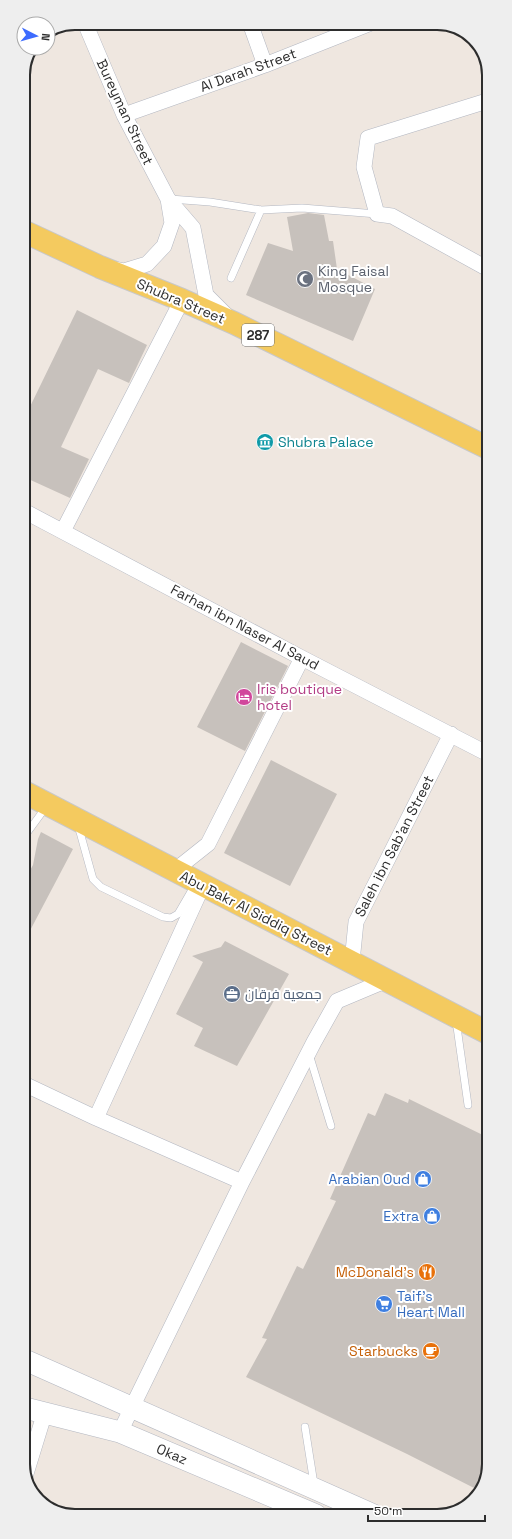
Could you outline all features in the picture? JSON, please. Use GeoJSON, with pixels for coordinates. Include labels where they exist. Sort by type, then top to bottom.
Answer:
{"type":"FeatureCollection","features":[{"type":"Feature","properties":{"kind":"main road","name":"Shubra Street"},"geometry":{"type":"LineString","coordinates":[[30,234],[100,267],[234,323],[482,445]]}},
{"type":"Feature","properties":{"kind":"main road","name":"Abu Bakr Al Siddiq Street"},"geometry":{"type":"LineString","coordinates":[[30,795],[482,1031]]}},
{"type":"Feature","properties":{"kind":"street","name":"Bureyman Street"},"geometry":{"type":"LineString","coordinates":[[88,30],[124,115],[168,199]]}},
{"type":"Feature","properties":{"kind":"street"},"geometry":{"type":"LineString","coordinates":[[253,30],[265,64]]}},
{"type":"Feature","properties":{"kind":"street","name":"Al Darah Street"},"geometry":{"type":"LineString","coordinates":[[124,115],[265,64],[352,30]]}},
{"type":"Feature","properties":{"kind":"street"},"geometry":{"type":"LineString","coordinates":[[482,103],[368,138],[364,167],[377,214],[392,216],[482,265]]}},
{"type":"Feature","properties":{"kind":"street"},"geometry":{"type":"LineString","coordinates":[[100,267],[124,271],[147,264],[164,246],[172,223],[168,199]]}},
{"type":"Feature","properties":{"kind":"street"},"geometry":{"type":"LineString","coordinates":[[168,199],[193,228],[206,295],[234,323]]}},
{"type":"Feature","properties":{"kind":"street"},"geometry":{"type":"LineString","coordinates":[[63,531],[182,300]]}},
{"type":"Feature","properties":{"kind":"street","name":"Farhan ibn Naser Al Saud"},"geometry":{"type":"LineString","coordinates":[[30,514],[302,658],[482,751]]}},
{"type":"Feature","properties":{"kind":"street"},"geometry":{"type":"LineString","coordinates":[[174,871],[208,844],[302,658]]}},
{"type":"Feature","properties":{"kind":"street","name":"Saleh ibn Sab'an Street"},"geometry":{"type":"LineString","coordinates":[[352,962],[356,922],[450,734]]}},
{"type":"Feature","properties":{"kind":"street"},"geometry":{"type":"LineString","coordinates":[[96,1118],[200,883]]}},
{"type":"Feature","properties":{"kind":"street"},"geometry":{"type":"LineString","coordinates":[[120,1432],[242,1182],[337,1001],[387,980]]}},
{"type":"Feature","properties":{"kind":"street"},"geometry":{"type":"LineString","coordinates":[[30,1087],[96,1118],[242,1182]]}},
{"type":"Feature","properties":{"kind":"street"},"geometry":{"type":"LineString","coordinates":[[30,1362],[361,1509]]}},
{"type":"Feature","properties":{"kind":"street","name":"Okaz"},"geometry":{"type":"LineString","coordinates":[[30,1409],[120,1432],[302,1509]]}},
{"type":"Feature","properties":{"kind":"street"},"geometry":{"type":"LineString","coordinates":[[30,1461],[45,1412]]}},
{"type":"Feature","properties":{"kind":"lane"},"geometry":{"type":"LineString","coordinates":[[168,199],[210,202],[261,210],[302,208],[377,214]]}},
{"type":"Feature","properties":{"kind":"lane"},"geometry":{"type":"LineString","coordinates":[[231,278],[261,210]]}},
{"type":"Feature","properties":{"kind":"lane"},"geometry":{"type":"LineString","coordinates":[[30,829],[48,805]]}},
{"type":"Feature","properties":{"kind":"lane"},"geometry":{"type":"LineString","coordinates":[[76,819],[93,879],[101,887],[163,917],[171,918],[178,914],[200,883]]}},
{"type":"Feature","properties":{"kind":"lane"},"geometry":{"type":"LineString","coordinates":[[455,1016],[468,1104]]}},
{"type":"Feature","properties":{"kind":"lane"},"geometry":{"type":"LineString","coordinates":[[309,1053],[331,1126]]}},
{"type":"Feature","properties":{"kind":"lane"},"geometry":{"type":"LineString","coordinates":[[305,1427],[314,1488]]}},
{"type":"Feature","properties":{"kind":"building","name":"King Faisal Mosque"},"geometry":{"type":"Polygon","coordinates":[[[308,213],[324,215],[329,241],[333,241],[337,269],[375,289],[353,341],[246,295],[268,243],[293,251],[287,217],[308,213]]]}},
{"type":"Feature","properties":{"kind":"building"},"geometry":{"type":"Polygon","coordinates":[[[77,310],[147,345],[129,383],[98,369],[61,447],[89,459],[70,498],[30,480],[30,407],[77,310]]]}},
{"type":"Feature","properties":{"kind":"building","name":"Iris boutique hotel"},"geometry":{"type":"Polygon","coordinates":[[[241,642],[288,666],[245,751],[197,727],[241,642]]]}},
{"type":"Feature","properties":{"kind":"building"},"geometry":{"type":"Polygon","coordinates":[[[271,760],[337,794],[290,886],[224,853],[271,760]]]}},
{"type":"Feature","properties":{"kind":"building"},"geometry":{"type":"Polygon","coordinates":[[[41,832],[73,849],[30,931],[30,870],[33,865],[38,839],[41,832]]]}},
{"type":"Feature","properties":{"kind":"building","name":"جمعية فرقان"},"geometry":{"type":"Polygon","coordinates":[[[225,941],[289,974],[237,1066],[194,1046],[203,1028],[176,1014],[203,962],[192,956],[221,947],[225,941]]]}},
{"type":"Feature","properties":{"kind":"building","name":"Taif's Heart Mall"},"geometry":{"type":"Polygon","coordinates":[[[385,1093],[408,1103],[409,1099],[482,1135],[482,1464],[480,1478],[475,1488],[407,1454],[246,1377],[267,1339],[262,1338],[297,1266],[303,1269],[336,1201],[330,1199],[368,1113],[375,1116],[385,1093]]]}},
{"type":"Feature","properties":{"kind":"place","name":"King Faisal Mosque"},"geometry":{"type":"Point","coordinates":[305,279]}},
{"type":"Feature","properties":{"kind":"place","name":"Shubra Palace"},"geometry":{"type":"Point","coordinates":[265,442]}},
{"type":"Feature","properties":{"kind":"place","name":"Iris boutique hotel"},"geometry":{"type":"Point","coordinates":[244,697]}},
{"type":"Feature","properties":{"kind":"place","name":"جمعية فرقان"},"geometry":{"type":"Point","coordinates":[232,994]}},
{"type":"Feature","properties":{"kind":"place","name":"Arabian Oud"},"geometry":{"type":"Point","coordinates":[423,1179]}},
{"type":"Feature","properties":{"kind":"place","name":"Extra"},"geometry":{"type":"Point","coordinates":[432,1216]}},
{"type":"Feature","properties":{"kind":"place","name":"McDonald's"},"geometry":{"type":"Point","coordinates":[427,1272]}},
{"type":"Feature","properties":{"kind":"place","name":"Taif's Heart Mall"},"geometry":{"type":"Point","coordinates":[384,1304]}},
{"type":"Feature","properties":{"kind":"place","name":"Starbucks"},"geometry":{"type":"Point","coordinates":[431,1351]}}]}
